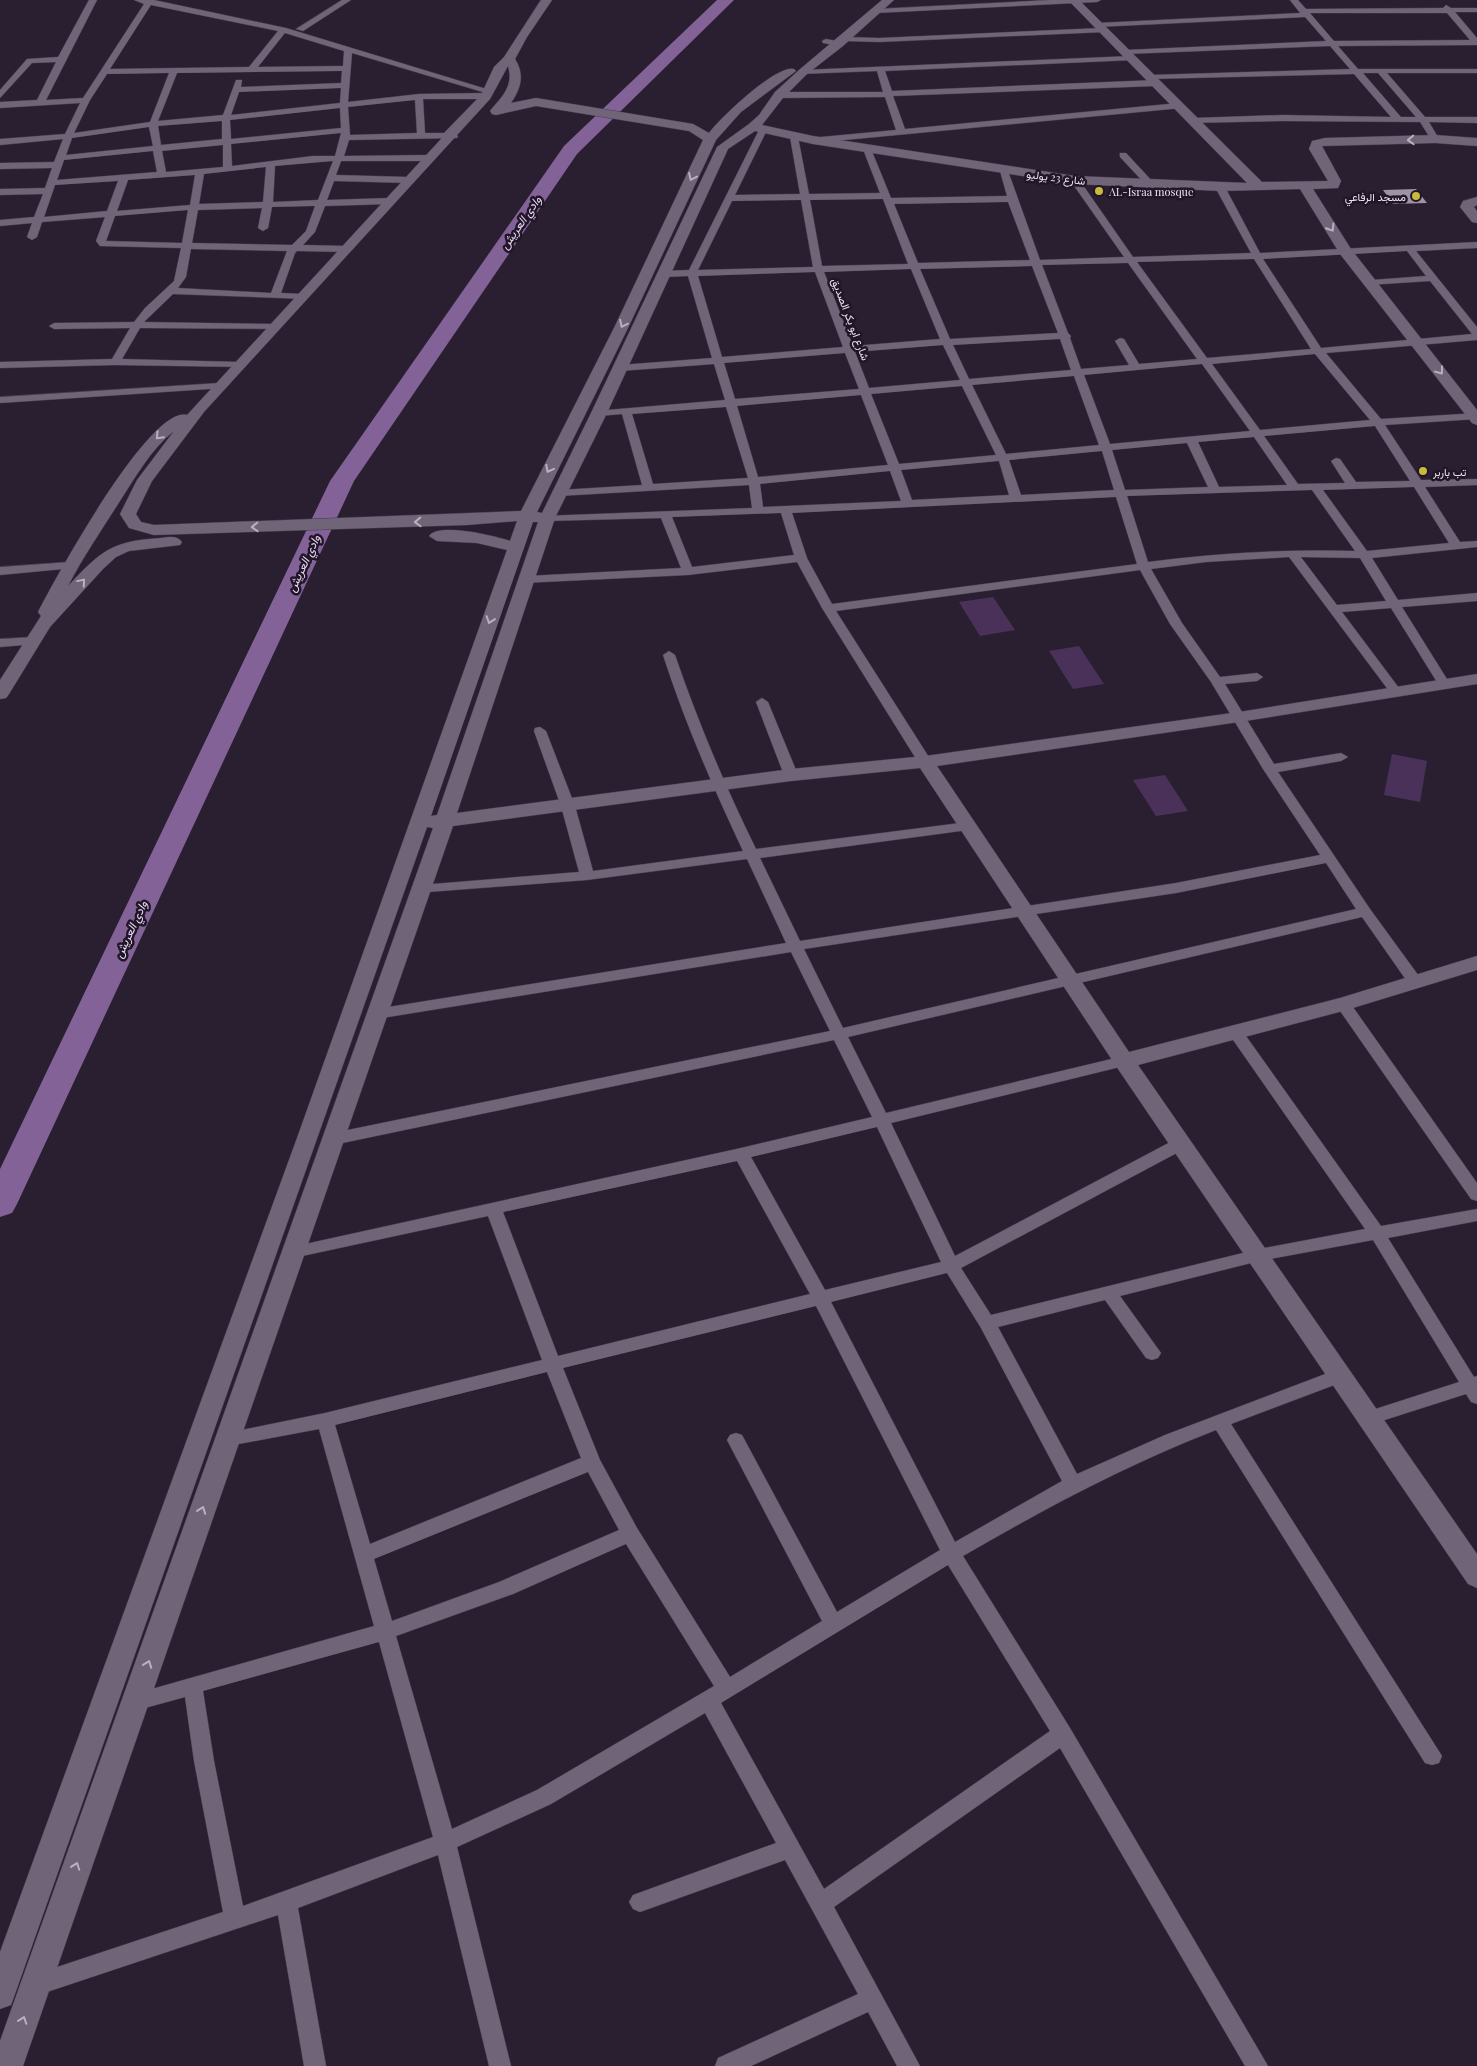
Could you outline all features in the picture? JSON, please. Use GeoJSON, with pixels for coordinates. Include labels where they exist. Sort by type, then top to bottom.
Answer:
{"type":"FeatureCollection","features":[{"type":"Feature","properties":{"kind":"street"},"geometry":{"type":"LineString","coordinates":[[40,103],[93,0]]}},
{"type":"Feature","properties":{"kind":"street"},"geometry":{"type":"LineString","coordinates":[[138,0],[283,30],[489,91]]}},
{"type":"Feature","properties":{"kind":"street"},"geometry":{"type":"LineString","coordinates":[[164,0],[344,40],[489,91]]}},
{"type":"Feature","properties":{"kind":"street"},"geometry":{"type":"LineString","coordinates":[[300,29],[347,0]]}},
{"type":"Feature","properties":{"kind":"street"},"geometry":{"type":"LineString","coordinates":[[174,536],[140,528],[129,518],[129,510],[160,458],[199,409],[348,249],[428,158],[450,137],[489,91],[500,67],[509,59],[520,37],[547,0]]}},
{"type":"Feature","properties":{"kind":"street"},"geometry":{"type":"LineString","coordinates":[[758,511],[754,481],[720,360],[692,273],[730,198],[758,129],[776,91],[826,41],[875,6],[889,0]]}},
{"type":"Feature","properties":{"kind":"street"},"geometry":{"type":"LineString","coordinates":[[514,88],[538,99],[687,124],[710,123],[723,120],[776,91],[803,72],[842,42],[875,6],[1097,0]]}},
{"type":"Feature","properties":{"kind":"street"},"geometry":{"type":"LineString","coordinates":[[1294,0],[1399,120]]}},
{"type":"Feature","properties":{"kind":"street"},"geometry":{"type":"LineString","coordinates":[[1439,0],[1477,42]]}},
{"type":"Feature","properties":{"kind":"street"},"geometry":{"type":"LineString","coordinates":[[32,237],[68,136],[86,100],[150,1]]}},
{"type":"Feature","properties":{"kind":"street"},"geometry":{"type":"LineString","coordinates":[[1074,1],[1259,187]]}},
{"type":"Feature","properties":{"kind":"street"},"geometry":{"type":"LineString","coordinates":[[826,41],[887,40],[1304,13],[1477,10]]}},
{"type":"Feature","properties":{"kind":"street"},"geometry":{"type":"LineString","coordinates":[[228,168],[226,118],[237,90],[248,69],[283,30]]}},
{"type":"Feature","properties":{"kind":"street"},"geometry":{"type":"LineString","coordinates":[[335,45],[344,40]]}},
{"type":"Feature","properties":{"kind":"street"},"geometry":{"type":"LineString","coordinates":[[803,72],[1331,44],[1477,42]]}},
{"type":"Feature","properties":{"kind":"street"},"geometry":{"type":"LineString","coordinates":[[275,295],[294,247],[308,235],[323,202],[330,178],[339,158],[346,134],[344,105],[348,49]]}},
{"type":"Feature","properties":{"kind":"street"},"geometry":{"type":"LineString","coordinates":[[0,95],[30,61],[61,59]]}},
{"type":"Feature","properties":{"kind":"street"},"geometry":{"type":"LineString","coordinates":[[499,109],[514,88],[515,69],[509,59]]}},
{"type":"Feature","properties":{"kind":"street"},"geometry":{"type":"LineString","coordinates":[[103,72],[347,68]]}},
{"type":"Feature","properties":{"kind":"street"},"geometry":{"type":"LineString","coordinates":[[880,69],[901,132]]}},
{"type":"Feature","properties":{"kind":"street"},"geometry":{"type":"LineString","coordinates":[[162,175],[156,150],[153,124],[174,70]]}},
{"type":"Feature","properties":{"kind":"street"},"geometry":{"type":"LineString","coordinates":[[776,91],[887,94],[1357,71],[1477,71]]}},
{"type":"Feature","properties":{"kind":"street"},"geometry":{"type":"LineString","coordinates":[[1381,72],[1423,120],[1435,139]]}},
{"type":"Feature","properties":{"kind":"street"},"geometry":{"type":"LineString","coordinates":[[237,90],[346,85]]}},
{"type":"Feature","properties":{"kind":"street"},"geometry":{"type":"LineString","coordinates":[[0,142],[68,136],[153,124],[489,91]]}},
{"type":"Feature","properties":{"kind":"street"},"geometry":{"type":"LineString","coordinates":[[419,97],[421,135]]}},
{"type":"Feature","properties":{"kind":"street"},"geometry":{"type":"LineString","coordinates":[[0,166],[58,162],[227,142],[346,134],[450,137],[499,109],[538,99]]}},
{"type":"Feature","properties":{"kind":"street"},"geometry":{"type":"LineString","coordinates":[[0,105],[86,100]]}},
{"type":"Feature","properties":{"kind":"street"},"geometry":{"type":"LineString","coordinates":[[813,140],[1179,106]]}},
{"type":"Feature","properties":{"kind":"street"},"geometry":{"type":"LineString","coordinates":[[1193,121],[1282,118],[1477,120]]}},
{"type":"Feature","properties":{"kind":"street"},"geometry":{"type":"LineString","coordinates":[[7,2066],[333,1139],[527,580],[537,517],[532,502],[621,328],[710,139],[723,120]]}},
{"type":"Feature","properties":{"kind":"street"},"geometry":{"type":"LineString","coordinates":[[687,124],[710,139]]}},
{"type":"Feature","properties":{"kind":"street"},"geometry":{"type":"LineString","coordinates":[[0,1994],[308,1138],[516,548],[537,517],[559,493],[599,413],[719,154],[730,142],[758,129]]}},
{"type":"Feature","properties":{"kind":"street","name":"شارع 23 يوليو"},"geometry":{"type":"LineString","coordinates":[[758,129],[794,137],[1004,171],[1075,180],[1151,186],[1305,187],[1333,185],[1335,181],[1315,149],[1316,144],[1435,139],[1477,142]]}},
{"type":"Feature","properties":{"kind":"street","name":"شارع ابو بكر الصديق"},"geometry":{"type":"LineString","coordinates":[[794,137],[818,268],[908,503]]}},
{"type":"Feature","properties":{"kind":"street"},"geometry":{"type":"LineString","coordinates":[[868,149],[886,199],[946,342],[1003,458],[1016,498]]}},
{"type":"Feature","properties":{"kind":"street"},"geometry":{"type":"LineString","coordinates":[[1123,155],[1151,186]]}},
{"type":"Feature","properties":{"kind":"street"},"geometry":{"type":"LineString","coordinates":[[0,192],[124,178],[339,158],[428,158]]}},
{"type":"Feature","properties":{"kind":"street"},"geometry":{"type":"LineString","coordinates":[[263,228],[268,203],[271,164]]}},
{"type":"Feature","properties":{"kind":"street"},"geometry":{"type":"LineString","coordinates":[[1004,171],[1012,200],[1066,336],[1077,372],[1106,448],[1144,567],[1176,624],[1217,681],[1270,768],[1365,912],[1416,983]]}},
{"type":"Feature","properties":{"kind":"street"},"geometry":{"type":"LineString","coordinates":[[115,362],[136,325],[158,300],[171,292],[181,277],[200,172]]}},
{"type":"Feature","properties":{"kind":"street"},"geometry":{"type":"LineString","coordinates":[[124,178],[101,241],[103,244],[188,244],[348,249]]}},
{"type":"Feature","properties":{"kind":"street"},"geometry":{"type":"LineString","coordinates":[[330,178],[408,180]]}},
{"type":"Feature","properties":{"kind":"street"},"geometry":{"type":"LineString","coordinates":[[1075,180],[1129,260],[1206,361],[1294,487]]}},
{"type":"Feature","properties":{"kind":"street"},"geometry":{"type":"LineString","coordinates":[[1220,187],[1257,256],[1318,351],[1378,422],[1458,546]]}},
{"type":"Feature","properties":{"kind":"street"},"geometry":{"type":"LineString","coordinates":[[1305,187],[1345,251],[1476,418]]}},
{"type":"Feature","properties":{"kind":"street"},"geometry":{"type":"LineString","coordinates":[[730,198],[804,197],[1012,200]]}},
{"type":"Feature","properties":{"kind":"street"},"geometry":{"type":"LineString","coordinates":[[0,223],[193,207],[268,203],[390,201]]}},
{"type":"Feature","properties":{"kind":"street"},"geometry":{"type":"LineString","coordinates":[[1477,201],[1468,204],[1467,207],[1477,219]]}},
{"type":"Feature","properties":{"kind":"street"},"geometry":{"type":"LineString","coordinates":[[664,274],[1257,256],[1477,245]]}},
{"type":"Feature","properties":{"kind":"street"},"geometry":{"type":"LineString","coordinates":[[1409,248],[1477,335]]}},
{"type":"Feature","properties":{"kind":"street"},"geometry":{"type":"LineString","coordinates":[[1371,283],[1432,278]]}},
{"type":"Feature","properties":{"kind":"street"},"geometry":{"type":"LineString","coordinates":[[171,292],[303,297]]}},
{"type":"Feature","properties":{"kind":"street"},"geometry":{"type":"LineString","coordinates":[[54,326],[276,327]]}},
{"type":"Feature","properties":{"kind":"street"},"geometry":{"type":"LineString","coordinates":[[599,413],[1419,343],[1477,335]]}},
{"type":"Feature","properties":{"kind":"street"},"geometry":{"type":"LineString","coordinates":[[620,368],[946,342],[1066,336]]}},
{"type":"Feature","properties":{"kind":"street"},"geometry":{"type":"LineString","coordinates":[[1120,341],[1136,367]]}},
{"type":"Feature","properties":{"kind":"street"},"geometry":{"type":"LineString","coordinates":[[0,365],[115,362],[240,365]]}},
{"type":"Feature","properties":{"kind":"street"},"geometry":{"type":"LineString","coordinates":[[0,400],[220,386]]}},
{"type":"Feature","properties":{"kind":"street"},"geometry":{"type":"LineString","coordinates":[[43,624],[47,611],[70,566],[142,455],[158,436],[172,424],[199,409]]}},
{"type":"Feature","properties":{"kind":"street"},"geometry":{"type":"LineString","coordinates":[[626,410],[649,488]]}},
{"type":"Feature","properties":{"kind":"street"},"geometry":{"type":"LineString","coordinates":[[559,493],[754,481],[1378,422],[1476,418]]}},
{"type":"Feature","properties":{"kind":"street"},"geometry":{"type":"LineString","coordinates":[[1191,440],[1216,490]]}},
{"type":"Feature","properties":{"kind":"street"},"geometry":{"type":"LineString","coordinates":[[1336,461],[1353,486]]}},
{"type":"Feature","properties":{"kind":"street"},"geometry":{"type":"LineString","coordinates":[[2,688],[43,624],[97,565],[110,554],[138,544],[174,536],[466,528],[537,517],[758,511],[1016,498],[1477,482]]}},
{"type":"Feature","properties":{"kind":"street"},"geometry":{"type":"LineString","coordinates":[[1315,487],[1364,555],[1444,684]]}},
{"type":"Feature","properties":{"kind":"street"},"geometry":{"type":"LineString","coordinates":[[785,509],[801,558],[828,608],[925,762],[1124,1061],[1259,1255],[1339,1376],[1473,1564]]}},
{"type":"Feature","properties":{"kind":"street"},"geometry":{"type":"LineString","coordinates":[[665,513],[688,571]]}},
{"type":"Feature","properties":{"kind":"street"},"geometry":{"type":"LineString","coordinates":[[466,528],[516,548]]}},
{"type":"Feature","properties":{"kind":"street"},"geometry":{"type":"LineString","coordinates":[[828,608],[1206,558],[1292,553],[1364,555],[1477,544]]}},
{"type":"Feature","properties":{"kind":"street"},"geometry":{"type":"LineString","coordinates":[[1292,553],[1332,609],[1396,692]]}},
{"type":"Feature","properties":{"kind":"street"},"geometry":{"type":"LineString","coordinates":[[527,580],[688,571],[801,558]]}},
{"type":"Feature","properties":{"kind":"street"},"geometry":{"type":"LineString","coordinates":[[0,571],[70,566]]}},
{"type":"Feature","properties":{"kind":"street"},"geometry":{"type":"LineString","coordinates":[[1332,609],[1477,597]]}},
{"type":"Feature","properties":{"kind":"street"},"geometry":{"type":"LineString","coordinates":[[0,643],[32,641]]}},
{"type":"Feature","properties":{"kind":"street"},"geometry":{"type":"LineString","coordinates":[[669,655],[686,706],[718,784],[795,946],[951,1266],[986,1323],[1073,1484]]}},
{"type":"Feature","properties":{"kind":"street"},"geometry":{"type":"LineString","coordinates":[[1217,681],[1257,677]]}},
{"type":"Feature","properties":{"kind":"street"},"geometry":{"type":"LineString","coordinates":[[418,822],[444,821],[568,806],[791,774],[925,762],[1239,717],[1477,679]]}},
{"type":"Feature","properties":{"kind":"street"},"geometry":{"type":"LineString","coordinates":[[762,702],[791,774]]}},
{"type":"Feature","properties":{"kind":"street"},"geometry":{"type":"LineString","coordinates":[[540,731],[568,806],[587,876]]}},
{"type":"Feature","properties":{"kind":"street"},"geometry":{"type":"LineString","coordinates":[[1270,768],[1341,757]]}},
{"type":"Feature","properties":{"kind":"street"},"geometry":{"type":"LineString","coordinates":[[420,890],[587,876],[752,856],[968,826]]}},
{"type":"Feature","properties":{"kind":"street"},"geometry":{"type":"LineString","coordinates":[[376,1014],[795,946],[1176,888],[1330,858]]}},
{"type":"Feature","properties":{"kind":"street"},"geometry":{"type":"LineString","coordinates":[[333,1139],[839,1034],[1069,979],[1365,912]]}},
{"type":"Feature","properties":{"kind":"street"},"geometry":{"type":"LineString","coordinates":[[293,1252],[741,1154],[1124,1061],[1343,1004],[1477,963]]}},
{"type":"Feature","properties":{"kind":"street"},"geometry":{"type":"LineString","coordinates":[[1343,1004],[1477,1196]]}},
{"type":"Feature","properties":{"kind":"street"},"geometry":{"type":"LineString","coordinates":[[1236,1033],[1377,1233],[1474,1389],[1369,1418]]}},
{"type":"Feature","properties":{"kind":"street"},"geometry":{"type":"LineString","coordinates":[[228,1439],[325,1420],[951,1266],[1182,1143]]}},
{"type":"Feature","properties":{"kind":"street"},"geometry":{"type":"LineString","coordinates":[[741,1154],[821,1299],[952,1553],[1063,1734],[1257,2066]]}},
{"type":"Feature","properties":{"kind":"street"},"geometry":{"type":"LineString","coordinates":[[493,1208],[576,1426],[592,1462],[630,1534],[727,1689]]}},
{"type":"Feature","properties":{"kind":"street"},"geometry":{"type":"LineString","coordinates":[[986,1323],[1259,1255],[1477,1215]]}},
{"type":"Feature","properties":{"kind":"street"},"geometry":{"type":"LineString","coordinates":[[1108,1292],[1152,1353]]}},
{"type":"Feature","properties":{"kind":"street"},"geometry":{"type":"LineString","coordinates":[[35,1985],[286,1902],[445,1842],[544,1797],[952,1553],[1073,1484],[1220,1421],[1339,1376]]}},
{"type":"Feature","properties":{"kind":"street"},"geometry":{"type":"LineString","coordinates":[[325,1420],[445,1842],[500,2066]]}},
{"type":"Feature","properties":{"kind":"street"},"geometry":{"type":"LineString","coordinates":[[1220,1421],[1432,1756]]}},
{"type":"Feature","properties":{"kind":"street"},"geometry":{"type":"LineString","coordinates":[[736,1440],[833,1624]]}},
{"type":"Feature","properties":{"kind":"street"},"geometry":{"type":"LineString","coordinates":[[364,1555],[592,1462]]}},
{"type":"Feature","properties":{"kind":"street"},"geometry":{"type":"LineString","coordinates":[[134,1702],[385,1632],[506,1588],[630,1534]]}},
{"type":"Feature","properties":{"kind":"street"},"geometry":{"type":"LineString","coordinates":[[193,1687],[204,1761],[235,1919]]}},
{"type":"Feature","properties":{"kind":"street"},"geometry":{"type":"LineString","coordinates":[[709,1700],[909,2066]]}},
{"type":"Feature","properties":{"kind":"street"},"geometry":{"type":"LineString","coordinates":[[820,1904],[1063,1734]]}},
{"type":"Feature","properties":{"kind":"street"},"geometry":{"type":"LineString","coordinates":[[640,1902],[790,1848]]}},
{"type":"Feature","properties":{"kind":"street"},"geometry":{"type":"LineString","coordinates":[[286,1902],[315,2066]]}},
{"type":"Feature","properties":{"kind":"street"},"geometry":{"type":"LineString","coordinates":[[726,2066],[873,1998]]}},
{"type":"Feature","properties":{"kind":"shaded area"},"geometry":{"type":"Polygon","coordinates":[[[993,597],[1015,630],[980,636],[959,602],[993,597]]]}},
{"type":"Feature","properties":{"kind":"shaded area"},"geometry":{"type":"Polygon","coordinates":[[[1079,646],[1104,684],[1073,689],[1049,651],[1079,646]]]}},
{"type":"Feature","properties":{"kind":"shaded area"},"geometry":{"type":"Polygon","coordinates":[[[1392,754],[1427,761],[1420,802],[1384,795],[1392,754]]]}},
{"type":"Feature","properties":{"kind":"shaded area"},"geometry":{"type":"Polygon","coordinates":[[[1165,775],[1188,811],[1156,816],[1133,780],[1165,775]]]}},
{"type":"Feature","properties":{"kind":"building","name":"مسجد الرفاعي"},"geometry":{"type":"Polygon","coordinates":[[[1416,189],[1427,203],[1393,204],[1383,190],[1416,189]]]}},
{"type":"Feature","properties":{"kind":"waterway","name":"وادي العريش"},"geometry":{"type":"LineString","coordinates":[[0,1204],[342,481],[570,150],[726,0]]}},
{"type":"Feature","properties":{"kind":"place","name":"AL-Israa mosque"},"geometry":{"type":"Point","coordinates":[1099,191]}},
{"type":"Feature","properties":{"kind":"place","name":"مسجد الرفاعي"},"geometry":{"type":"Point","coordinates":[1416,196]}},
{"type":"Feature","properties":{"kind":"place","name":"تب باربر"},"geometry":{"type":"Point","coordinates":[1423,471]}}]}
